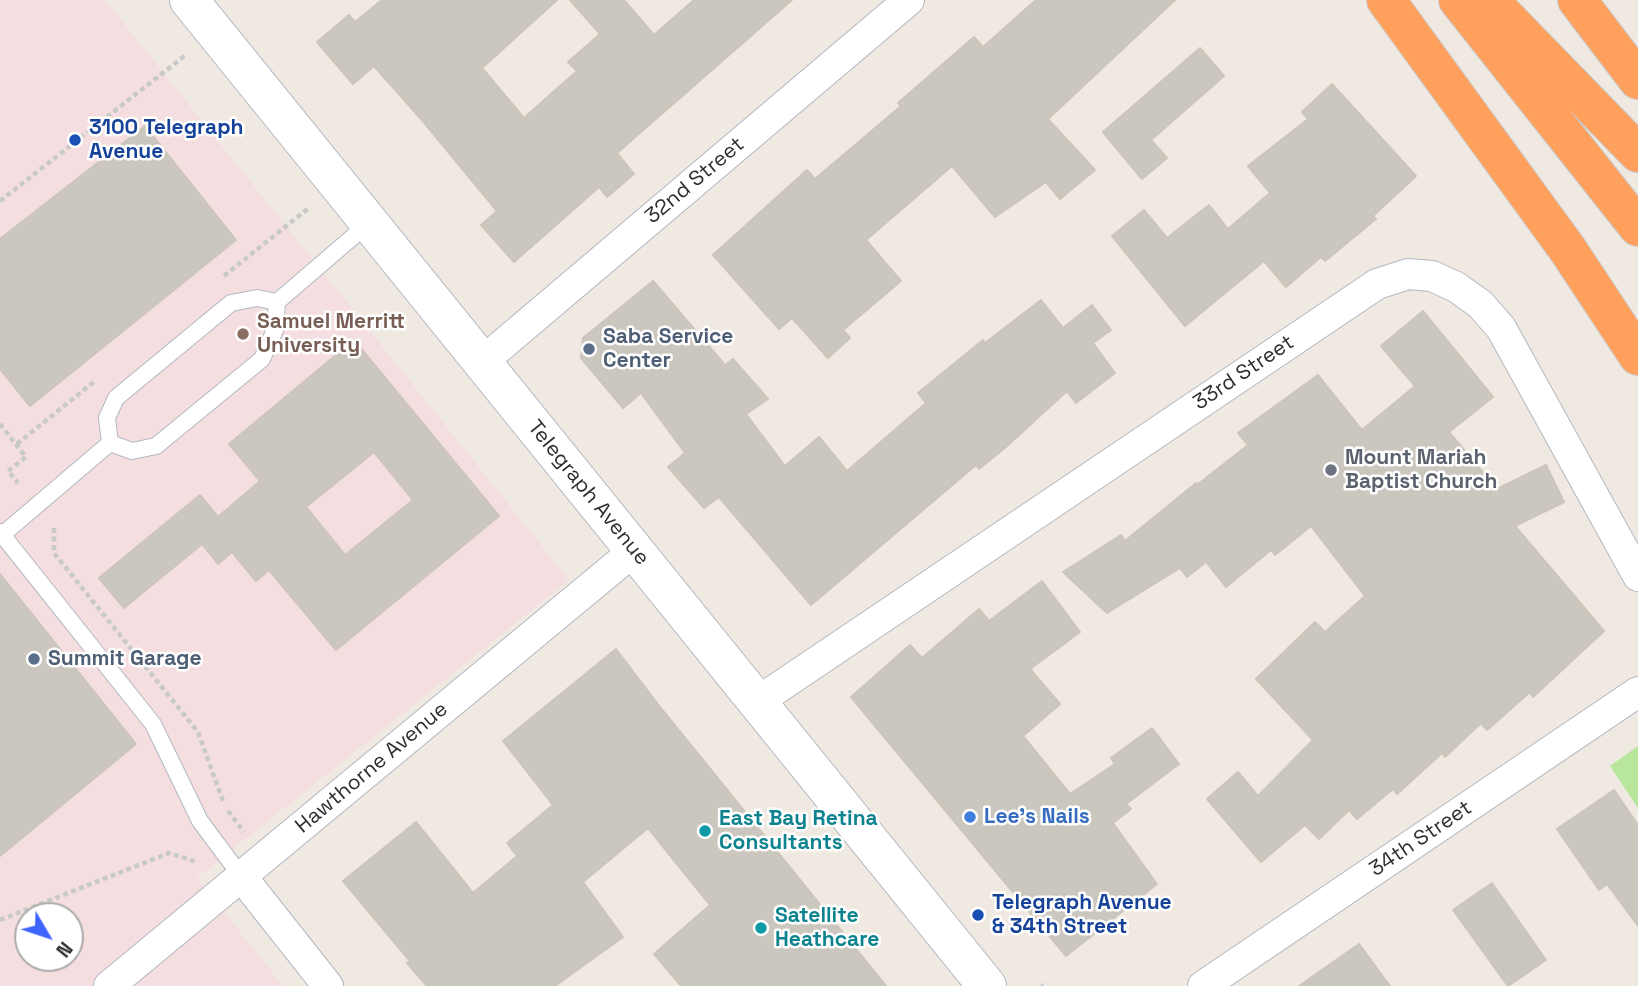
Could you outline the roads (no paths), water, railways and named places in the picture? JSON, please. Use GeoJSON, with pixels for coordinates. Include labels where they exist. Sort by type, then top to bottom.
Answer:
{"type":"FeatureCollection","features":[{"type":"Feature","properties":{"kind":"highway"},"geometry":{"type":"LineString","coordinates":[[1386,0],[1568,250],[1638,356]]}},
{"type":"Feature","properties":{"kind":"highway"},"geometry":{"type":"LineString","coordinates":[[1458,0],[1638,228]]}},
{"type":"Feature","properties":{"kind":"highway"},"geometry":{"type":"LineString","coordinates":[[1489,0],[1638,153]]}},
{"type":"Feature","properties":{"kind":"highway"},"geometry":{"type":"LineString","coordinates":[[1577,0],[1638,79]]}},
{"type":"Feature","properties":{"kind":"main road","name":"Telegraph Avenue"},"geometry":{"type":"LineString","coordinates":[[190,0],[987,986]]}},
{"type":"Feature","properties":{"kind":"street","name":"32nd Street"},"geometry":{"type":"LineString","coordinates":[[482,362],[909,0]]}},
{"type":"Feature","properties":{"kind":"street","name":"33rd Street"},"geometry":{"type":"LineString","coordinates":[[757,702],[1377,284],[1408,274],[1432,276],[1456,286],[1480,304],[1501,328],[1638,576]]}},
{"type":"Feature","properties":{"kind":"street","name":"Hawthorne Avenue"},"geometry":{"type":"LineString","coordinates":[[109,986],[635,550]]}},
{"type":"Feature","properties":{"kind":"street","name":"34th Street"},"geometry":{"type":"LineString","coordinates":[[1203,986],[1638,692]]}},
{"type":"Feature","properties":{"kind":"street"},"geometry":{"type":"LineString","coordinates":[[241,876],[328,986]]}},
{"type":"Feature","properties":{"kind":"lane"},"geometry":{"type":"LineString","coordinates":[[110,443],[132,452],[156,446],[262,359],[275,330],[277,302],[369,223]]}},
{"type":"Feature","properties":{"kind":"lane"},"geometry":{"type":"LineString","coordinates":[[110,443],[107,418],[116,398],[231,303],[257,298],[277,302]]}},
{"type":"Feature","properties":{"kind":"lane"},"geometry":{"type":"LineString","coordinates":[[110,443],[1,533],[153,724],[200,821],[241,876]]}},
{"type":"Feature","properties":{"kind":"place","name":"3100 Telegraph Avenue"},"geometry":{"type":"Point","coordinates":[75,140]}},
{"type":"Feature","properties":{"kind":"place","name":"Samuel Merritt University"},"geometry":{"type":"Point","coordinates":[243,334]}},
{"type":"Feature","properties":{"kind":"place","name":"Saba Service Center"},"geometry":{"type":"Point","coordinates":[589,349]}},
{"type":"Feature","properties":{"kind":"place","name":"Mount Mariah Baptist Church"},"geometry":{"type":"Point","coordinates":[1331,470]}},
{"type":"Feature","properties":{"kind":"place","name":"Summit Garage"},"geometry":{"type":"Point","coordinates":[34,659]}},
{"type":"Feature","properties":{"kind":"place","name":"Lee's Nails"},"geometry":{"type":"Point","coordinates":[970,817]}},
{"type":"Feature","properties":{"kind":"place","name":"East Bay Retina Consultants"},"geometry":{"type":"Point","coordinates":[705,831]}},
{"type":"Feature","properties":{"kind":"place","name":"Telegraph Avenue & 34th Street"},"geometry":{"type":"Point","coordinates":[978,915]}},
{"type":"Feature","properties":{"kind":"place","name":"Satellite Heathcare"},"geometry":{"type":"Point","coordinates":[761,928]}}]}
